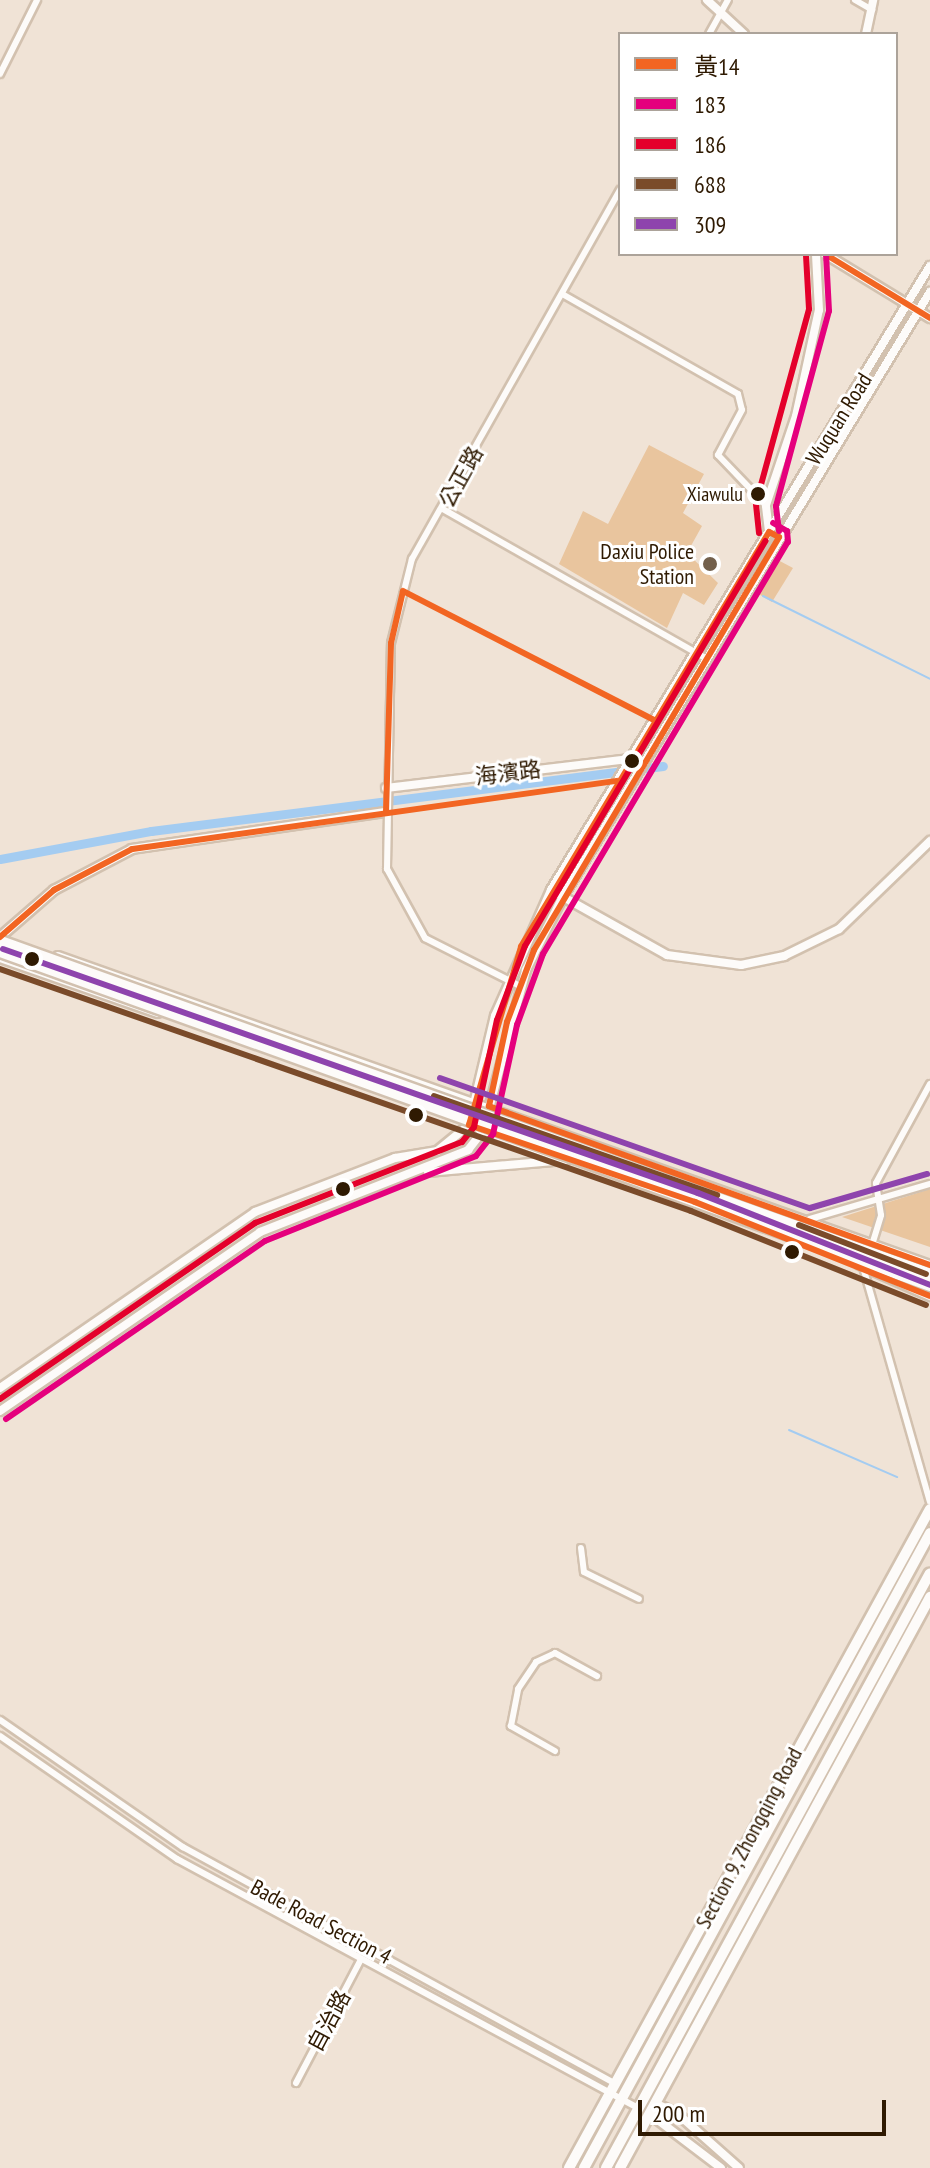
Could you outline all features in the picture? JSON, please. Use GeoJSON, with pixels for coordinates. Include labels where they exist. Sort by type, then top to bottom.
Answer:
{"type":"FeatureCollection","features":[{"type":"Feature","properties":{"kind":"highway"},"geometry":{"type":"LineString","coordinates":[[0,938],[930,1274]]}},
{"type":"Feature","properties":{"kind":"highway"},"geometry":{"type":"LineString","coordinates":[[0,951],[930,1285]]}},
{"type":"Feature","properties":{"kind":"main road","name":"Section 9, Zhongqing Road"},"geometry":{"type":"LineString","coordinates":[[569,2168],[930,1509]]}},
{"type":"Feature","properties":{"kind":"main road","name":"Section 9, Zhongqing Road"},"geometry":{"type":"LineString","coordinates":[[584,2168],[930,1533]]}},
{"type":"Feature","properties":{"kind":"main road","name":"Section 9, Zhongqing Road"},"geometry":{"type":"LineString","coordinates":[[606,2168],[930,1573]]}},
{"type":"Feature","properties":{"kind":"main road","name":"Section 9, Zhongqing Road"},"geometry":{"type":"LineString","coordinates":[[620,2168],[930,1597]]}},
{"type":"Feature","properties":{"kind":"street"},"geometry":{"type":"LineString","coordinates":[[0,74],[37,0]]}},
{"type":"Feature","properties":{"kind":"street"},"geometry":{"type":"LineString","coordinates":[[707,0],[723,11],[742,32]]}},
{"type":"Feature","properties":{"kind":"street"},"geometry":{"type":"LineString","coordinates":[[710,32],[728,0]]}},
{"type":"Feature","properties":{"kind":"street"},"geometry":{"type":"LineString","coordinates":[[855,0],[873,5],[866,32]]}},
{"type":"Feature","properties":{"kind":"street","name":"公正路"},"geometry":{"type":"LineString","coordinates":[[386,812],[391,643],[412,559],[564,295],[618,194]]}},
{"type":"Feature","properties":{"kind":"street"},"geometry":{"type":"LineString","coordinates":[[779,537],[769,532],[766,505],[804,384],[819,310],[816,256]]}},
{"type":"Feature","properties":{"kind":"street"},"geometry":{"type":"LineString","coordinates":[[828,256],[930,318]]}},
{"type":"Feature","properties":{"kind":"street","name":"Wuquan Road"},"geometry":{"type":"LineString","coordinates":[[469,1125],[507,981],[551,890],[930,266]]}},
{"type":"Feature","properties":{"kind":"street","name":"Wuquan Road"},"geometry":{"type":"LineString","coordinates":[[483,1131],[520,986],[563,896],[930,292]]}},
{"type":"Feature","properties":{"kind":"street"},"geometry":{"type":"LineString","coordinates":[[564,295],[738,394],[742,410],[718,455],[766,505]]}},
{"type":"Feature","properties":{"kind":"street"},"geometry":{"type":"LineString","coordinates":[[443,509],[707,659]]}},
{"type":"Feature","properties":{"kind":"street","name":"海濱路"},"geometry":{"type":"LineString","coordinates":[[386,788],[630,759]]}},
{"type":"Feature","properties":{"kind":"street"},"geometry":{"type":"LineString","coordinates":[[520,986],[443,952],[410,920],[387,869],[386,812],[132,849],[54,890],[0,938],[489,1106],[810,1219],[930,1265]]}},
{"type":"Feature","properties":{"kind":"street"},"geometry":{"type":"LineString","coordinates":[[551,890],[667,955],[741,965],[784,956],[839,929],[930,841]]}},
{"type":"Feature","properties":{"kind":"street"},"geometry":{"type":"LineString","coordinates":[[0,958],[863,1266],[930,1296]]}},
{"type":"Feature","properties":{"kind":"street"},"geometry":{"type":"LineString","coordinates":[[930,1084],[881,1171],[881,1198],[873,1242],[863,1266],[930,1502]]}},
{"type":"Feature","properties":{"kind":"street"},"geometry":{"type":"LineString","coordinates":[[0,1388],[255,1212],[395,1158],[437,1151],[469,1125]]}},
{"type":"Feature","properties":{"kind":"street"},"geometry":{"type":"LineString","coordinates":[[420,1173],[468,1150],[483,1131]]}},
{"type":"Feature","properties":{"kind":"street"},"geometry":{"type":"LineString","coordinates":[[0,1411],[260,1232],[380,1180],[420,1173],[565,1160]]}},
{"type":"Feature","properties":{"kind":"street"},"geometry":{"type":"LineString","coordinates":[[810,1219],[930,1184]]}},
{"type":"Feature","properties":{"kind":"street"},"geometry":{"type":"LineString","coordinates":[[581,1548],[584,1572],[639,1599]]}},
{"type":"Feature","properties":{"kind":"street"},"geometry":{"type":"LineString","coordinates":[[555,1751],[511,1726],[518,1689],[536,1662],[555,1653],[597,1676]]}},
{"type":"Feature","properties":{"kind":"street","name":"Bade Road Section 4"},"geometry":{"type":"LineString","coordinates":[[0,1720],[183,1847],[616,2084],[638,2108],[653,2108]]}},
{"type":"Feature","properties":{"kind":"street","name":"Bade Road Section 4"},"geometry":{"type":"LineString","coordinates":[[0,1736],[177,1859],[609,2095],[643,2097],[653,2108]]}},
{"type":"Feature","properties":{"kind":"street"},"geometry":{"type":"LineString","coordinates":[[177,1859],[183,1847]]}},
{"type":"Feature","properties":{"kind":"street","name":"自治路"},"geometry":{"type":"LineString","coordinates":[[296,2083],[361,1959]]}},
{"type":"Feature","properties":{"kind":"street"},"geometry":{"type":"LineString","coordinates":[[462,2014],[469,2003]]}},
{"type":"Feature","properties":{"kind":"street"},"geometry":{"type":"LineString","coordinates":[[653,2108],[721,2168]]}},
{"type":"Feature","properties":{"kind":"street"},"geometry":{"type":"LineString","coordinates":[[653,2108],[678,2114],[739,2168]]}},
{"type":"Feature","properties":{"kind":"shaded area"},"geometry":{"type":"Polygon","coordinates":[[[649,445],[704,474],[683,513],[702,526],[687,553],[718,583],[704,605],[683,593],[667,628],[559,564],[583,511],[608,524],[649,445]]]}},
{"type":"Feature","properties":{"kind":"shaded area"},"geometry":{"type":"Polygon","coordinates":[[[776,559],[793,568],[772,602],[757,593],[776,559]]]}},
{"type":"Feature","properties":{"kind":"shaded area"},"geometry":{"type":"Polygon","coordinates":[[[930,1189],[930,1247],[842,1217],[930,1189]]]}},
{"type":"Feature","properties":{"kind":"waterway"},"geometry":{"type":"LineString","coordinates":[[776,487],[781,478]]}},
{"type":"Feature","properties":{"kind":"waterway"},"geometry":{"type":"LineString","coordinates":[[763,596],[930,679]]}},
{"type":"Feature","properties":{"kind":"waterway"},"geometry":{"type":"LineString","coordinates":[[0,859],[151,831],[663,766]]}},
{"type":"Feature","properties":{"kind":"waterway"},"geometry":{"type":"LineString","coordinates":[[789,1430],[897,1477]]}},
{"type":"Feature","properties":{"kind":"transit line","name":"186"},"geometry":{"type":"LineString","coordinates":[[759,533],[756,503],[809,309],[806,256]]}},
{"type":"Feature","properties":{"kind":"transit line","name":"183"},"geometry":{"type":"LineString","coordinates":[[779,531],[776,506],[829,311],[826,256]]}},
{"type":"Feature","properties":{"kind":"transit line","name":"黃14"},"geometry":{"type":"LineString","coordinates":[[828,256],[930,318]]}},
{"type":"Feature","properties":{"kind":"transit line","name":"183"},"geometry":{"type":"LineString","coordinates":[[6,1419],[265,1241],[476,1156],[493,1134],[517,1025],[543,954],[788,542],[787,531],[773,523]]}},
{"type":"Feature","properties":{"kind":"transit line","name":"黃14"},"geometry":{"type":"LineString","coordinates":[[930,1265],[489,1106],[507,1022],[534,950],[779,537],[769,532],[521,947],[469,1125],[695,1202],[930,1296]]}},
{"type":"Feature","properties":{"kind":"transit line","name":"186"},"geometry":{"type":"LineString","coordinates":[[0,1399],[255,1223],[462,1142],[474,1127],[497,1020],[525,946],[765,541]]}},
{"type":"Feature","properties":{"kind":"transit line","name":"黃14"},"geometry":{"type":"LineString","coordinates":[[386,812],[391,643],[403,591],[654,720]]}},
{"type":"Feature","properties":{"kind":"transit line","name":"黃14"},"geometry":{"type":"LineString","coordinates":[[0,937],[54,890],[132,849],[617,781]]}},
{"type":"Feature","properties":{"kind":"transit line","name":"309"},"geometry":{"type":"LineString","coordinates":[[3,949],[698,1193],[930,1285]]}},
{"type":"Feature","properties":{"kind":"transit line","name":"688"},"geometry":{"type":"LineString","coordinates":[[0,969],[691,1211],[926,1305]]}},
{"type":"Feature","properties":{"kind":"transit line","name":"309"},"geometry":{"type":"LineString","coordinates":[[440,1078],[810,1208],[927,1174]]}},
{"type":"Feature","properties":{"kind":"transit line","name":"688"},"geometry":{"type":"LineString","coordinates":[[434,1096],[717,1195]]}},
{"type":"Feature","properties":{"kind":"transit line","name":"688"},"geometry":{"type":"LineString","coordinates":[[799,1225],[926,1274]]}},
{"type":"Feature","properties":{"kind":"place","name":"Xiawulu"},"geometry":{"type":"Point","coordinates":[758,494]}},
{"type":"Feature","properties":{"kind":"place","name":"Daxiu Police Station"},"geometry":{"type":"Point","coordinates":[710,564]}}]}
